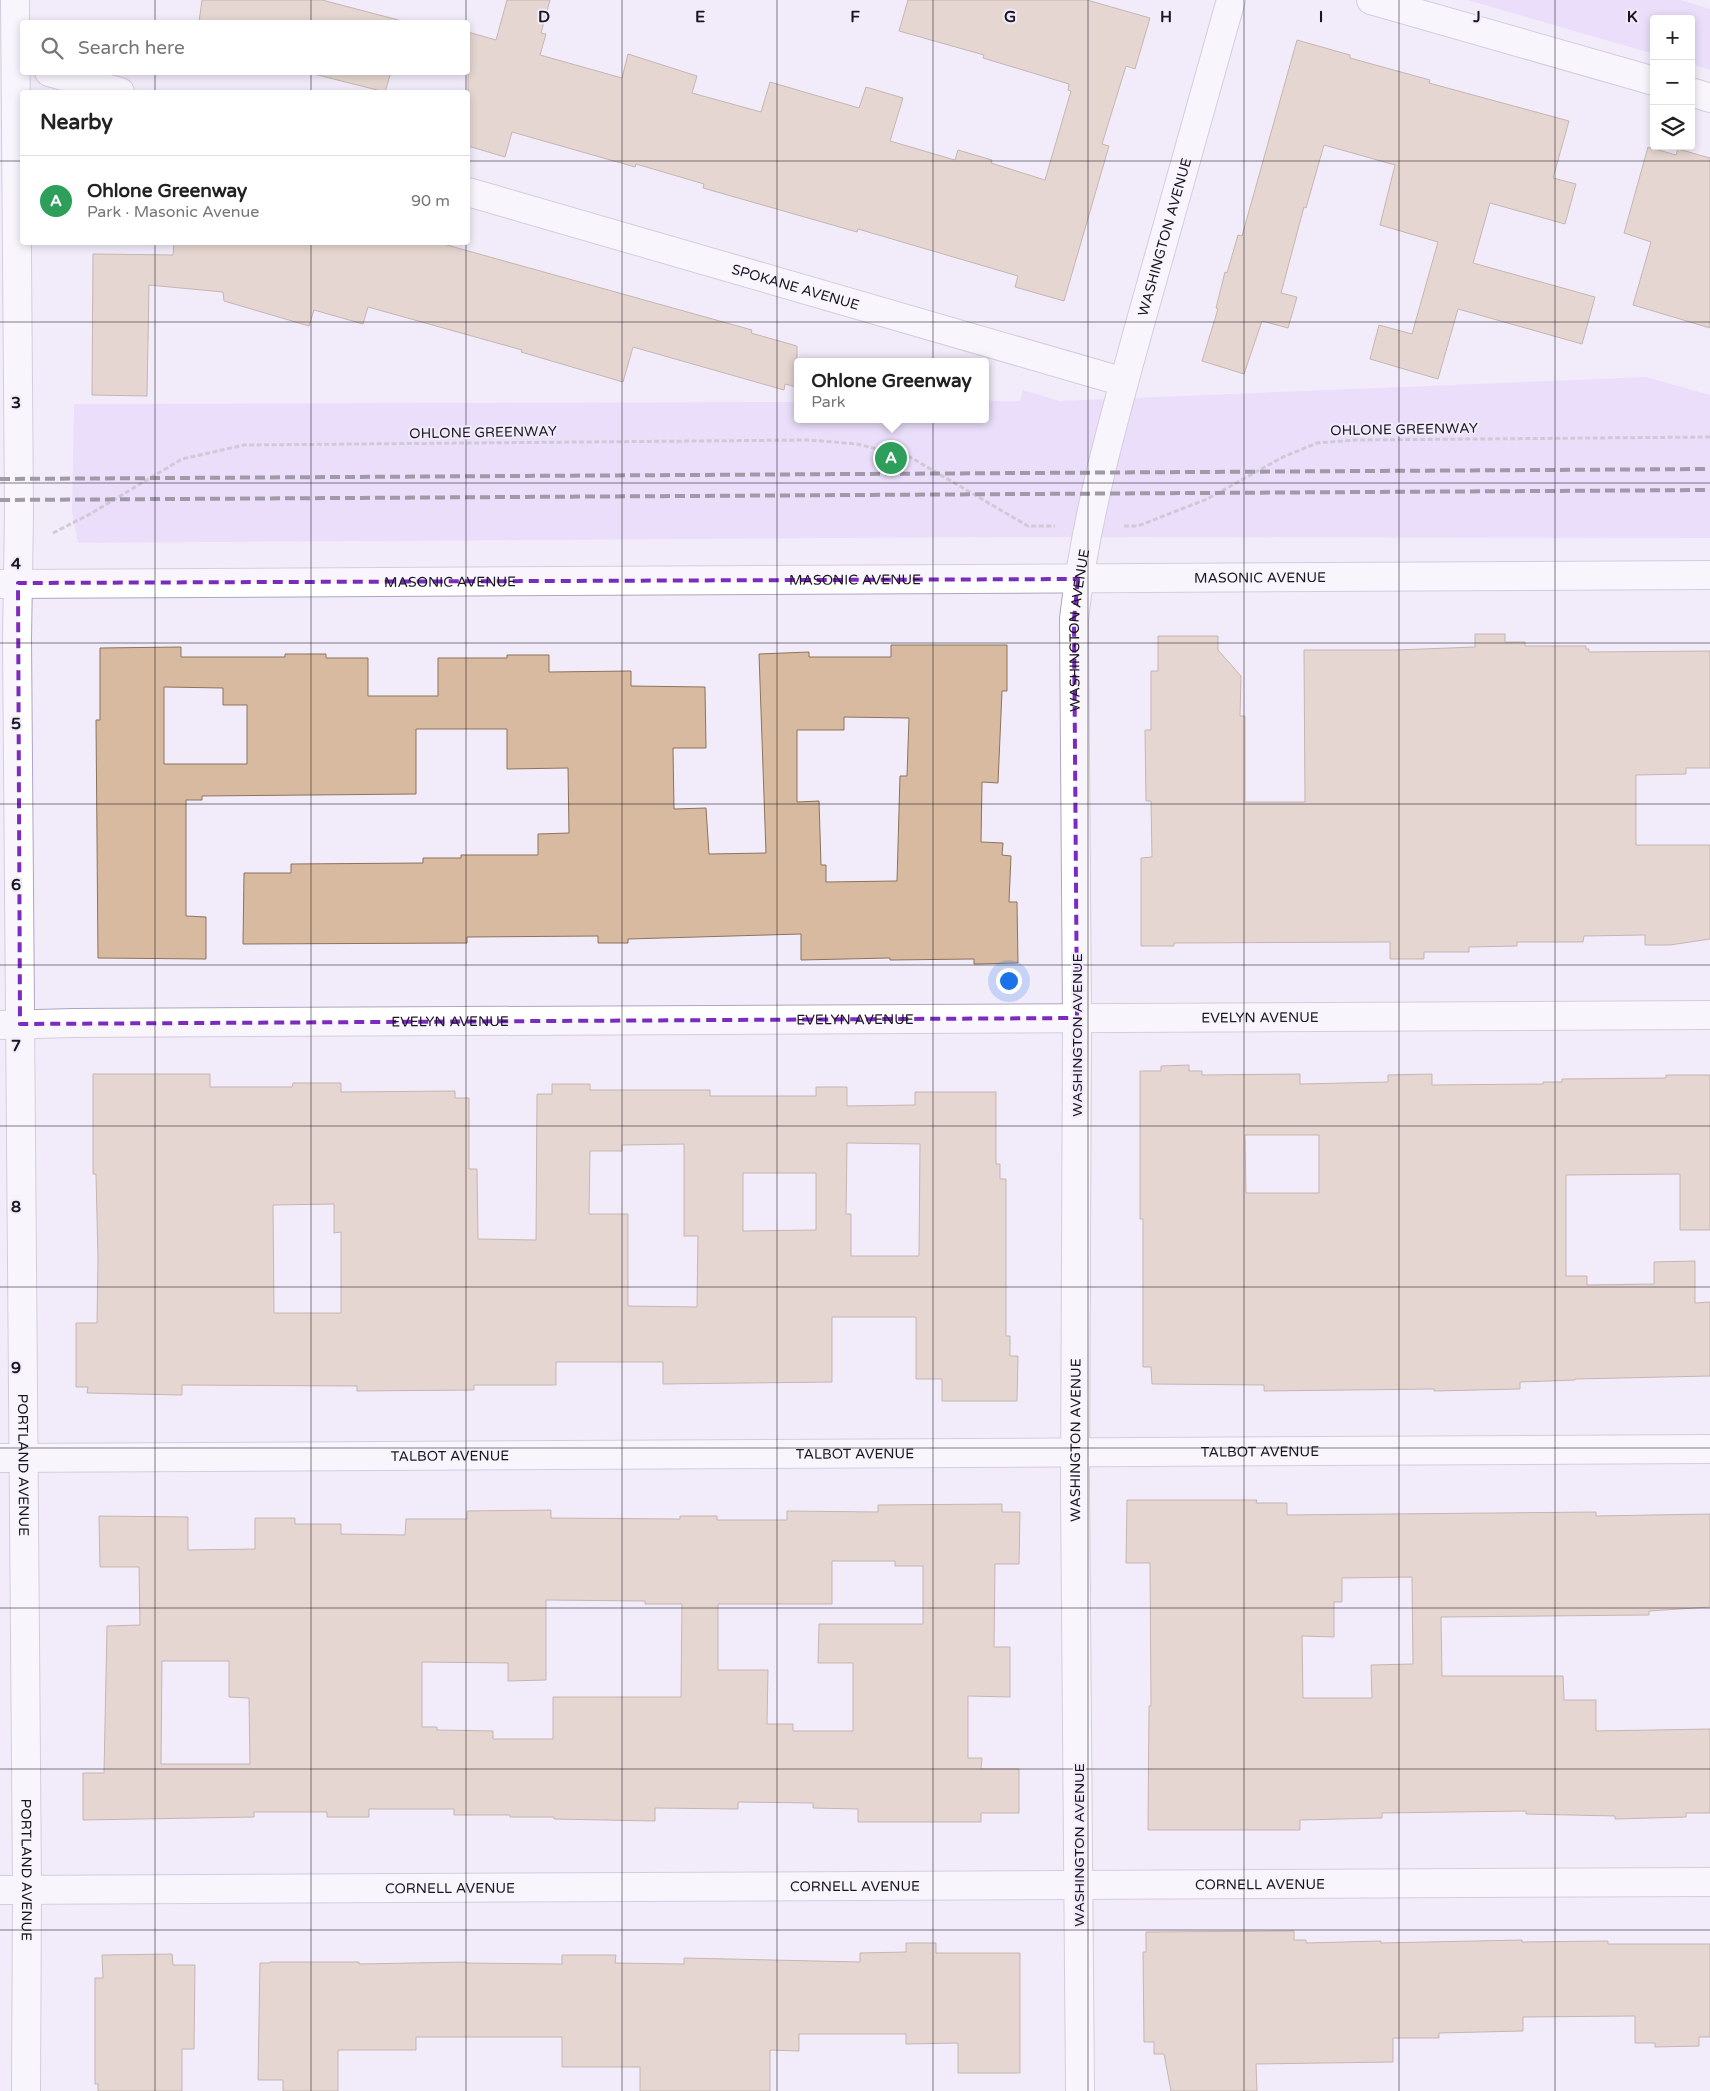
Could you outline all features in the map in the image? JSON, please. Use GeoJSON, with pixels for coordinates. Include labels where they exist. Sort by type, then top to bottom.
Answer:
{"type":"FeatureCollection","features":[{"type":"Feature","properties":{"kind":"street","name":"PORTLAND AVENUE"},"geometry":{"type":"LineString","coordinates":[[15,0],[9,347],[19,534],[9,584],[17,639],[10,1024],[11,1458],[27,1889],[26,2091]]}},
{"type":"Feature","properties":{"kind":"street","name":"WASHINGTON AVENUE"},"geometry":{"type":"LineString","coordinates":[[1080,2091],[1074,619],[1078,579],[1088,526],[1124,382],[1231,0]]}},
{"type":"Feature","properties":{"kind":"street"},"geometry":{"type":"LineString","coordinates":[[1371,0],[1650,80]]}},
{"type":"Feature","properties":{"kind":"street"},"geometry":{"type":"LineString","coordinates":[[60,75],[113,90]]}},
{"type":"Feature","properties":{"kind":"street"},"geometry":{"type":"LineString","coordinates":[[1695,93],[1710,98]]}},
{"type":"Feature","properties":{"kind":"street","name":"SPOKANE AVENUE"},"geometry":{"type":"LineString","coordinates":[[470,193],[1124,382]]}},
{"type":"Feature","properties":{"kind":"street","name":"MASONIC AVENUE"},"geometry":{"type":"LineString","coordinates":[[9,584],[1710,575]]}},
{"type":"Feature","properties":{"kind":"street","name":"EVELYN AVENUE"},"geometry":{"type":"LineString","coordinates":[[10,1024],[1710,1015]]}},
{"type":"Feature","properties":{"kind":"street","name":"TALBOT AVENUE"},"geometry":{"type":"LineString","coordinates":[[11,1458],[1710,1449]]}},
{"type":"Feature","properties":{"kind":"street","name":"CORNELL AVENUE"},"geometry":{"type":"LineString","coordinates":[[0,1890],[1710,1882]]}},
{"type":"Feature","properties":{"kind":"path","name":"OHLONE GREENWAY"},"geometry":{"type":"LineString","coordinates":[[19,534],[56,533],[182,459],[244,445],[789,440],[857,444],[910,457],[1028,526],[1138,526],[1206,499],[1283,457],[1317,443],[1356,440],[1710,437]]}},
{"type":"Feature","properties":{"kind":"highlighted area"},"geometry":{"type":"Polygon","coordinates":[[[1078,579],[1074,619],[1077,1018],[20,1024],[18,583],[1078,579]]]}},
{"type":"Feature","properties":{"kind":"shaded area"},"geometry":{"type":"Polygon","coordinates":[[[1467,0],[1680,0],[1710,9],[1710,70],[1695,65],[1695,15],[1650,15],[1650,53],[1467,0]]]}},
{"type":"Feature","properties":{"kind":"shaded area"},"geometry":{"type":"Polygon","coordinates":[[[1646,377],[1710,395],[1710,538],[1008,537],[78,543],[72,512],[74,404],[794,402],[794,423],[989,423],[989,401],[1020,401],[1023,390],[1059,401],[1646,377]]]}},
{"type":"Feature","properties":{"kind":"building"},"geometry":{"type":"Polygon","coordinates":[[[202,0],[322,0],[398,20],[199,20],[202,0]]]}},
{"type":"Feature","properties":{"kind":"building"},"geometry":{"type":"Polygon","coordinates":[[[507,0],[550,0],[541,33],[546,34],[540,55],[622,78],[628,54],[697,76],[692,93],[761,112],[770,82],[859,108],[866,87],[903,98],[890,141],[955,160],[958,150],[992,160],[991,163],[1045,180],[1071,91],[1068,90],[1069,84],[983,58],[984,55],[899,31],[908,0],[1087,0],[1150,18],[1135,69],[1126,66],[1102,144],[1109,146],[1064,301],[1015,287],[1018,276],[858,229],[857,232],[703,188],[704,184],[636,164],[635,167],[512,132],[505,157],[470,147],[470,90],[468,90],[468,75],[470,75],[470,33],[496,40],[507,0]]]}},
{"type":"Feature","properties":{"kind":"building"},"geometry":{"type":"Polygon","coordinates":[[[1297,40],[1350,55],[1350,58],[1430,80],[1429,83],[1569,121],[1553,178],[1576,184],[1565,224],[1490,203],[1473,263],[1595,297],[1582,344],[1458,309],[1438,379],[1370,359],[1379,325],[1412,334],[1438,242],[1380,225],[1395,165],[1324,145],[1306,208],[1304,207],[1281,293],[1297,297],[1288,328],[1262,321],[1244,374],[1202,361],[1218,309],[1216,308],[1225,272],[1227,273],[1238,235],[1242,236],[1297,40]]]}},
{"type":"Feature","properties":{"kind":"building"},"geometry":{"type":"Polygon","coordinates":[[[318,75],[390,75],[386,90],[377,90],[318,75]]]}},
{"type":"Feature","properties":{"kind":"building"},"geometry":{"type":"Polygon","coordinates":[[[1648,147],[1650,150],[1658,150],[1676,155],[1678,150],[1682,150],[1710,158],[1710,328],[1633,305],[1651,242],[1624,233],[1648,147]]]}},
{"type":"Feature","properties":{"kind":"building"},"geometry":{"type":"Polygon","coordinates":[[[174,245],[447,245],[752,330],[751,333],[797,346],[797,358],[794,358],[794,386],[785,384],[784,390],[633,347],[623,382],[521,352],[522,350],[368,307],[363,324],[314,310],[309,326],[224,301],[223,292],[149,285],[147,396],[92,395],[93,254],[173,255],[174,245]]]}},
{"type":"Feature","properties":{"kind":"building"},"geometry":{"type":"Polygon","coordinates":[[[1475,634],[1505,634],[1505,642],[1525,642],[1525,646],[1586,646],[1589,652],[1710,651],[1710,768],[1686,768],[1686,774],[1636,775],[1636,845],[1710,845],[1710,939],[1670,945],[1645,945],[1645,935],[1584,936],[1583,942],[1517,942],[1517,946],[1469,947],[1469,952],[1424,952],[1424,959],[1390,959],[1390,942],[1174,943],[1174,946],[1141,946],[1141,858],[1152,857],[1151,801],[1146,801],[1145,730],[1151,730],[1151,671],[1158,671],[1158,636],[1218,636],[1218,650],[1241,676],[1240,716],[1245,716],[1245,802],[1305,802],[1304,650],[1396,650],[1475,647],[1475,634]]]}},
{"type":"Feature","properties":{"kind":"building"},"geometry":{"type":"Polygon","coordinates":[[[891,645],[1007,645],[1007,691],[1002,691],[998,783],[982,782],[981,842],[1003,843],[1002,855],[1011,856],[1009,902],[1017,902],[1018,963],[974,964],[974,959],[801,960],[801,934],[628,939],[628,943],[598,943],[598,936],[467,937],[467,943],[243,944],[244,873],[291,873],[291,864],[423,863],[423,858],[461,858],[461,855],[538,855],[538,834],[569,833],[568,768],[507,769],[507,729],[416,729],[416,794],[202,796],[202,800],[186,800],[186,916],[206,917],[206,959],[98,958],[96,720],[100,720],[100,648],[181,647],[181,657],[285,657],[285,654],[326,654],[326,658],[368,658],[368,696],[438,696],[438,658],[507,658],[507,655],[549,655],[549,672],[631,671],[631,686],[705,687],[706,748],[673,748],[674,809],[706,808],[709,854],[766,853],[759,654],[809,652],[809,657],[891,657],[891,645]],[[164,687],[164,764],[247,764],[247,705],[223,705],[223,688],[164,687]],[[844,717],[844,730],[797,730],[797,802],[819,801],[821,865],[826,865],[826,882],[897,881],[900,776],[907,776],[909,718],[844,717]]]}},
{"type":"Feature","properties":{"kind":"building"},"geometry":{"type":"Polygon","coordinates":[[[1189,1065],[1189,1071],[1202,1071],[1202,1075],[1300,1074],[1300,1084],[1388,1082],[1388,1075],[1432,1074],[1432,1085],[1543,1084],[1543,1082],[1562,1082],[1562,1079],[1666,1078],[1666,1075],[1710,1075],[1710,1230],[1680,1230],[1680,1174],[1566,1175],[1566,1276],[1587,1276],[1587,1285],[1654,1284],[1654,1262],[1695,1261],[1695,1303],[1710,1302],[1710,1376],[1575,1379],[1520,1382],[1520,1389],[1434,1391],[1434,1389],[1264,1391],[1264,1385],[1152,1384],[1151,1367],[1143,1367],[1140,1071],[1161,1071],[1161,1066],[1189,1065]],[[1245,1135],[1246,1193],[1319,1193],[1319,1135],[1245,1135]]]}},
{"type":"Feature","properties":{"kind":"building"},"geometry":{"type":"Polygon","coordinates":[[[93,1074],[210,1074],[210,1087],[292,1087],[293,1083],[341,1083],[341,1092],[455,1091],[455,1098],[469,1098],[469,1169],[477,1169],[478,1239],[536,1240],[537,1094],[552,1094],[552,1084],[590,1084],[590,1090],[710,1090],[710,1096],[816,1096],[816,1087],[847,1087],[847,1106],[915,1105],[915,1092],[996,1092],[996,1164],[1000,1164],[1000,1179],[1006,1179],[1006,1336],[1010,1336],[1010,1356],[1018,1356],[1017,1401],[942,1401],[942,1379],[916,1379],[916,1317],[832,1317],[832,1382],[663,1384],[663,1362],[556,1362],[556,1385],[474,1385],[474,1390],[357,1391],[357,1386],[182,1385],[182,1395],[87,1393],[88,1387],[76,1387],[76,1323],[97,1323],[96,1174],[93,1174],[93,1074]],[[847,1143],[846,1214],[851,1214],[851,1256],[919,1256],[920,1144],[847,1143]],[[684,1144],[622,1145],[622,1151],[590,1151],[589,1214],[628,1214],[628,1306],[697,1307],[698,1236],[684,1236],[684,1144]],[[743,1173],[743,1231],[816,1230],[816,1173],[743,1173]],[[334,1204],[273,1205],[274,1313],[341,1313],[341,1232],[334,1233],[334,1204]]]}},
{"type":"Feature","properties":{"kind":"building"},"geometry":{"type":"Polygon","coordinates":[[[1127,1500],[1257,1500],[1256,1503],[1287,1503],[1287,1515],[1596,1512],[1596,1516],[1710,1514],[1710,1607],[1649,1611],[1649,1615],[1441,1617],[1442,1676],[1563,1676],[1564,1700],[1596,1700],[1596,1731],[1710,1729],[1710,1813],[1686,1813],[1686,1817],[1615,1819],[1615,1816],[1526,1814],[1526,1811],[1382,1813],[1382,1818],[1300,1820],[1300,1830],[1148,1830],[1149,1706],[1151,1706],[1150,1563],[1126,1563],[1127,1500]],[[1412,1577],[1342,1578],[1342,1602],[1334,1602],[1334,1637],[1302,1636],[1303,1698],[1372,1698],[1371,1665],[1413,1664],[1412,1577]]]}},
{"type":"Feature","properties":{"kind":"building"},"geometry":{"type":"Polygon","coordinates":[[[1002,1504],[1002,1512],[1020,1512],[1019,1564],[995,1564],[994,1647],[1010,1647],[1010,1697],[968,1696],[968,1758],[982,1758],[981,1769],[1019,1769],[1019,1813],[981,1813],[981,1822],[858,1822],[858,1809],[813,1808],[813,1803],[738,1802],[738,1809],[655,1808],[655,1821],[554,1819],[554,1817],[510,1817],[510,1815],[454,1815],[454,1809],[369,1809],[369,1817],[327,1817],[327,1812],[254,1812],[254,1817],[83,1820],[83,1773],[104,1773],[107,1626],[140,1625],[139,1567],[100,1567],[99,1516],[188,1517],[188,1550],[255,1549],[255,1518],[295,1518],[295,1524],[341,1524],[341,1534],[405,1535],[406,1519],[467,1519],[467,1511],[551,1510],[551,1518],[680,1519],[680,1516],[717,1516],[717,1520],[787,1520],[787,1511],[878,1512],[878,1505],[1002,1504]],[[832,1561],[832,1604],[718,1604],[718,1670],[768,1670],[767,1724],[793,1724],[793,1731],[853,1731],[853,1663],[818,1663],[819,1624],[923,1624],[923,1566],[895,1566],[895,1561],[832,1561]],[[546,1600],[546,1680],[508,1681],[508,1663],[422,1662],[422,1727],[437,1727],[437,1730],[493,1731],[493,1739],[553,1739],[553,1697],[681,1697],[682,1604],[645,1604],[645,1601],[546,1600]],[[162,1661],[161,1764],[250,1764],[249,1698],[229,1697],[229,1661],[162,1661]]]}},
{"type":"Feature","properties":{"kind":"building"},"geometry":{"type":"Polygon","coordinates":[[[1294,1931],[1294,1940],[1306,1940],[1306,1943],[1522,1940],[1522,1942],[1608,1941],[1608,1944],[1710,1944],[1710,2037],[1699,2037],[1699,2046],[1655,2047],[1655,2043],[1635,2043],[1635,2016],[1523,2017],[1523,2031],[1439,2033],[1439,2038],[1393,2038],[1393,2062],[1256,2064],[1257,2091],[1171,2091],[1164,2054],[1154,2054],[1154,2042],[1144,2042],[1143,1952],[1146,1952],[1146,1932],[1294,1931]]]}},
{"type":"Feature","properties":{"kind":"building"},"geometry":{"type":"Polygon","coordinates":[[[906,1943],[936,1943],[936,1953],[1020,1953],[1020,2073],[958,2073],[958,2043],[906,2044],[906,2034],[799,2034],[799,2051],[770,2050],[770,2091],[640,2091],[640,2067],[562,2067],[562,2037],[416,2037],[416,2050],[338,2050],[338,2091],[283,2091],[283,2080],[258,2080],[260,1963],[466,1962],[562,1964],[562,1955],[616,1955],[615,1963],[684,1964],[684,1958],[860,1962],[860,1953],[906,1952],[906,1943]]]}},
{"type":"Feature","properties":{"kind":"building"},"geometry":{"type":"Polygon","coordinates":[[[172,1954],[173,1965],[195,1965],[194,2049],[182,2049],[182,2091],[98,2091],[98,2084],[95,2084],[95,1978],[103,1978],[102,1955],[172,1954]]]}},
{"type":"Feature","properties":{"kind":"railway"},"geometry":{"type":"LineString","coordinates":[[0,479],[1710,469]]}},
{"type":"Feature","properties":{"kind":"railway"},"geometry":{"type":"LineString","coordinates":[[0,500],[1710,490]]}},
{"type":"Feature","properties":{"kind":"place","name":"Ohlone Greenway"},"geometry":{"type":"Point","coordinates":[891,458]}}]}
